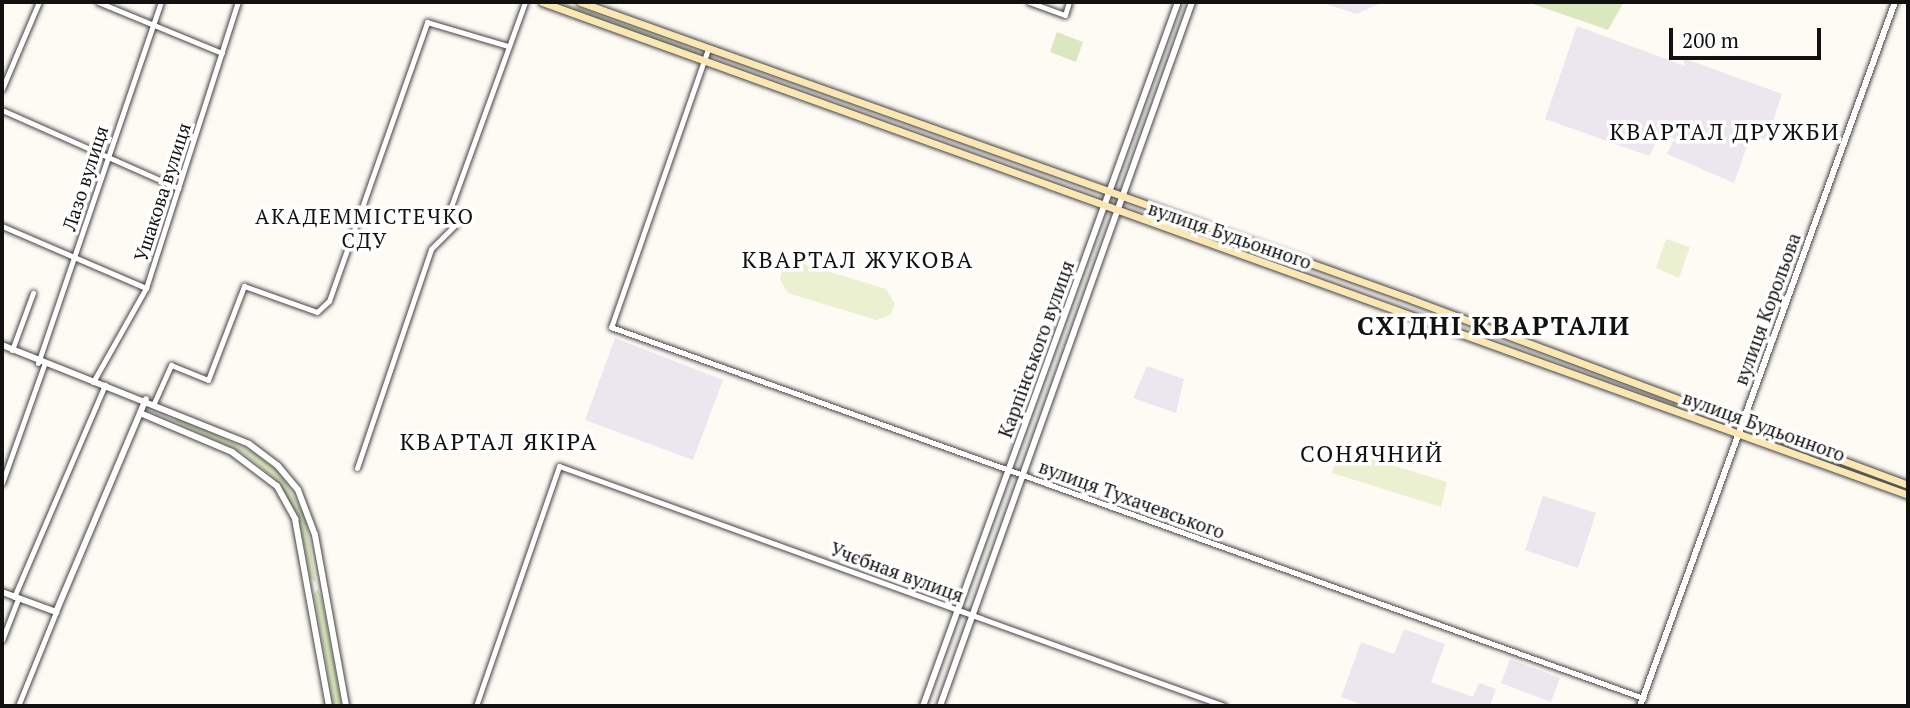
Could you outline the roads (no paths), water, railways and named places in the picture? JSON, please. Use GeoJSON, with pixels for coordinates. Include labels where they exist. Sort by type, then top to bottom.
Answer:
{"type":"FeatureCollection","features":[{"type":"Feature","properties":{"kind":"main road","name":"вулиця Будьонного"},"geometry":{"type":"LineString","coordinates":[[542,2],[1908,495]]}},
{"type":"Feature","properties":{"kind":"main road","name":"вулиця Будьонного"},"geometry":{"type":"LineString","coordinates":[[580,2],[1413,300],[1908,485]]}},
{"type":"Feature","properties":{"kind":"street"},"geometry":{"type":"LineString","coordinates":[[2,89],[39,2]]}},
{"type":"Feature","properties":{"kind":"street"},"geometry":{"type":"LineString","coordinates":[[98,2],[222,53]]}},
{"type":"Feature","properties":{"kind":"street","name":"Лазо вулиця"},"geometry":{"type":"LineString","coordinates":[[2,484],[108,155],[162,2]]}},
{"type":"Feature","properties":{"kind":"street","name":"Ушакова вулиця"},"geometry":{"type":"LineString","coordinates":[[93,382],[146,288],[238,2]]}},
{"type":"Feature","properties":{"kind":"street"},"geometry":{"type":"LineString","coordinates":[[357,468],[431,249],[455,225],[448,215],[525,2]]}},
{"type":"Feature","properties":{"kind":"street"},"geometry":{"type":"LineString","coordinates":[[1029,2],[1065,15],[1069,2]]}},
{"type":"Feature","properties":{"kind":"street","name":"Карпінського вулиця"},"geometry":{"type":"LineString","coordinates":[[923,706],[1178,2]]}},
{"type":"Feature","properties":{"kind":"street","name":"Карпінського вулиця"},"geometry":{"type":"LineString","coordinates":[[940,706],[1192,2]]}},
{"type":"Feature","properties":{"kind":"street","name":"вулиця Корольова"},"geometry":{"type":"LineString","coordinates":[[1640,706],[1895,2]]}},
{"type":"Feature","properties":{"kind":"street"},"geometry":{"type":"LineString","coordinates":[[154,403],[172,365],[208,380],[244,286],[317,312],[329,301],[427,22],[508,46]]}},
{"type":"Feature","properties":{"kind":"street"},"geometry":{"type":"LineString","coordinates":[[704,60],[708,49]]}},
{"type":"Feature","properties":{"kind":"street","name":"вулиця Тухачевського"},"geometry":{"type":"LineString","coordinates":[[704,60],[611,327],[1643,698]]}},
{"type":"Feature","properties":{"kind":"street"},"geometry":{"type":"LineString","coordinates":[[2,110],[178,188]]}},
{"type":"Feature","properties":{"kind":"street"},"geometry":{"type":"LineString","coordinates":[[2,226],[146,288]]}},
{"type":"Feature","properties":{"kind":"street"},"geometry":{"type":"LineString","coordinates":[[12,350],[33,293]]}},
{"type":"Feature","properties":{"kind":"street"},"geometry":{"type":"LineString","coordinates":[[2,345],[41,364],[146,399],[249,444],[278,466],[298,490],[315,535],[346,706]]}},
{"type":"Feature","properties":{"kind":"street"},"geometry":{"type":"LineString","coordinates":[[2,640],[16,598],[105,385]]}},
{"type":"Feature","properties":{"kind":"street"},"geometry":{"type":"LineString","coordinates":[[18,706],[146,399]]}},
{"type":"Feature","properties":{"kind":"street"},"geometry":{"type":"LineString","coordinates":[[140,413],[242,458],[277,486],[295,519],[328,706]]}},
{"type":"Feature","properties":{"kind":"street"},"geometry":{"type":"LineString","coordinates":[[2,459],[9,462]]}},
{"type":"Feature","properties":{"kind":"street","name":"Учєбная вулиця"},"geometry":{"type":"LineString","coordinates":[[476,706],[559,466],[1224,706]]}},
{"type":"Feature","properties":{"kind":"street"},"geometry":{"type":"LineString","coordinates":[[2,592],[56,611]]}},
{"type":"Feature","properties":{"kind":"district","name":"КВАРТАЛ ДРУЖБИ"},"geometry":{"type":"Point","coordinates":[1725,132]}},
{"type":"Feature","properties":{"kind":"district","name":"АКАДЕММІСТЕЧКО СДУ"},"geometry":{"type":"Point","coordinates":[365,228]}},
{"type":"Feature","properties":{"kind":"district","name":"КВАРТАЛ ЖУКОВА"},"geometry":{"type":"Point","coordinates":[858,260]}},
{"type":"Feature","properties":{"kind":"district","name":"СХІДНІ КВАРТАЛИ"},"geometry":{"type":"Point","coordinates":[1494,326]}},
{"type":"Feature","properties":{"kind":"district","name":"КВАРТАЛ ЯКІРА"},"geometry":{"type":"Point","coordinates":[499,442]}},
{"type":"Feature","properties":{"kind":"district","name":"СОНЯЧНИЙ"},"geometry":{"type":"Point","coordinates":[1372,454]}}]}
